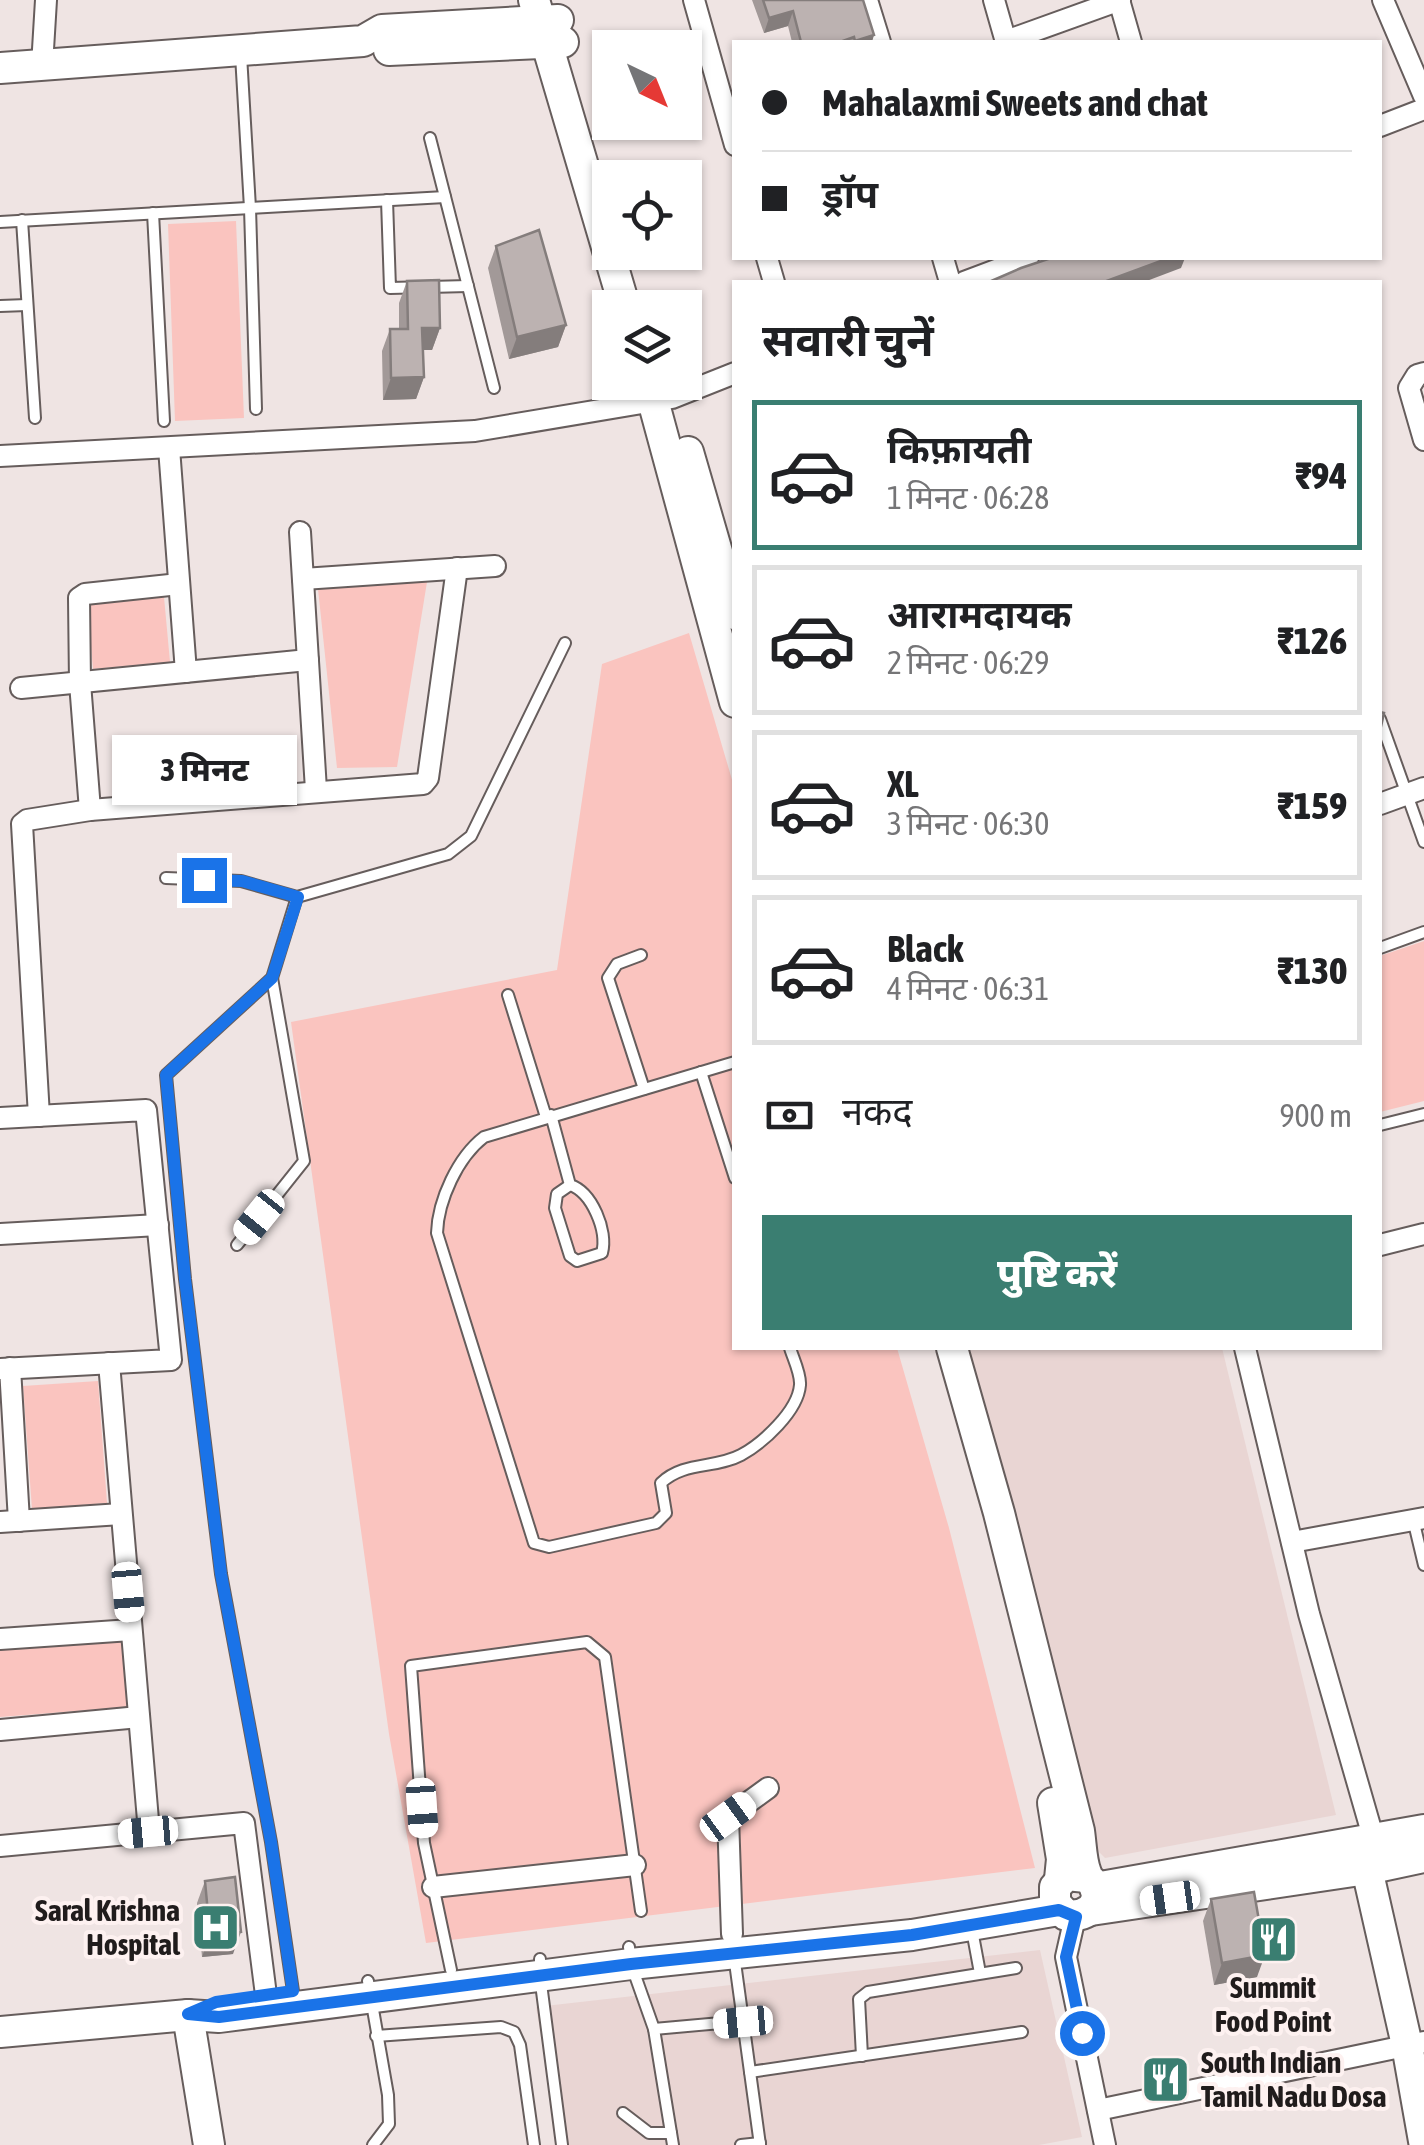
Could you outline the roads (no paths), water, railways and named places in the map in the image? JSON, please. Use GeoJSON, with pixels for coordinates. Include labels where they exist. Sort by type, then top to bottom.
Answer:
{"type":"FeatureCollection","features":[{"type":"Feature","properties":{"kind":"main road"},"geometry":{"type":"LineString","coordinates":[[0,68],[363,41],[383,50],[549,21]]}},
{"type":"Feature","properties":{"kind":"main road"},"geometry":{"type":"LineString","coordinates":[[549,21],[595,160]]}},
{"type":"Feature","properties":{"kind":"main road"},"geometry":{"type":"LineString","coordinates":[[549,21],[620,290]]}},
{"type":"Feature","properties":{"kind":"main road"},"geometry":{"type":"LineString","coordinates":[[662,400],[732,690]]}},
{"type":"Feature","properties":{"kind":"main road"},"geometry":{"type":"LineString","coordinates":[[663,400],[732,605]]}},
{"type":"Feature","properties":{"kind":"main road"},"geometry":{"type":"LineString","coordinates":[[933,1350],[966,1462],[1074,1897]]}},
{"type":"Feature","properties":{"kind":"main road"},"geometry":{"type":"LineString","coordinates":[[953,1350],[1079,1831],[1074,1897]]}},
{"type":"Feature","properties":{"kind":"main road"},"geometry":{"type":"LineString","coordinates":[[1375,1858],[1424,1830]]}},
{"type":"Feature","properties":{"kind":"main road"},"geometry":{"type":"LineString","coordinates":[[188,2014],[216,2002],[279,1993],[369,1989],[866,1930],[1074,1897],[1375,1858],[1424,1858]]}},
{"type":"Feature","properties":{"kind":"main road"},"geometry":{"type":"LineString","coordinates":[[1375,1858],[1418,2043],[1424,2140]]}},
{"type":"Feature","properties":{"kind":"main road"},"geometry":{"type":"LineString","coordinates":[[866,1930],[970,1925],[1074,1897]]}},
{"type":"Feature","properties":{"kind":"main road"},"geometry":{"type":"LineString","coordinates":[[0,2032],[188,2014],[219,2017],[451,1970],[540,1968]]}},
{"type":"Feature","properties":{"kind":"main road"},"geometry":{"type":"LineString","coordinates":[[188,2014],[209,2145]]}},
{"type":"Feature","properties":{"kind":"street"},"geometry":{"type":"LineString","coordinates":[[42,66],[46,0]]}},
{"type":"Feature","properties":{"kind":"street"},"geometry":{"type":"LineString","coordinates":[[694,0],[730,105]]}},
{"type":"Feature","properties":{"kind":"street"},"geometry":{"type":"LineString","coordinates":[[867,0],[879,40]]}},
{"type":"Feature","properties":{"kind":"street"},"geometry":{"type":"LineString","coordinates":[[994,0],[1005,40]]}},
{"type":"Feature","properties":{"kind":"street"},"geometry":{"type":"LineString","coordinates":[[1011,40],[1119,0],[1130,40]]}},
{"type":"Feature","properties":{"kind":"street"},"geometry":{"type":"LineString","coordinates":[[1384,0],[1424,96]]}},
{"type":"Feature","properties":{"kind":"street"},"geometry":{"type":"LineString","coordinates":[[1382,125],[1424,109]]}},
{"type":"Feature","properties":{"kind":"street"},"geometry":{"type":"LineString","coordinates":[[969,280],[1023,260]]}},
{"type":"Feature","properties":{"kind":"street"},"geometry":{"type":"LineString","coordinates":[[1424,373],[1409,388],[1424,440]]}},
{"type":"Feature","properties":{"kind":"street"},"geometry":{"type":"LineString","coordinates":[[702,381],[732,374]]}},
{"type":"Feature","properties":{"kind":"street"},"geometry":{"type":"LineString","coordinates":[[0,456],[475,432],[619,400]]}},
{"type":"Feature","properties":{"kind":"street"},"geometry":{"type":"LineString","coordinates":[[169,448],[186,672]]}},
{"type":"Feature","properties":{"kind":"street"},"geometry":{"type":"LineString","coordinates":[[300,532],[316,790]]}},
{"type":"Feature","properties":{"kind":"street"},"geometry":{"type":"LineString","coordinates":[[303,578],[495,566]]}},
{"type":"Feature","properties":{"kind":"street"},"geometry":{"type":"LineString","coordinates":[[39,1116],[20,828],[27,820],[90,810],[419,785],[426,781],[458,568]]}},
{"type":"Feature","properties":{"kind":"street"},"geometry":{"type":"LineString","coordinates":[[90,810],[78,602],[82,595],[179,584]]}},
{"type":"Feature","properties":{"kind":"street"},"geometry":{"type":"LineString","coordinates":[[10,690],[308,660]]}},
{"type":"Feature","properties":{"kind":"street"},"geometry":{"type":"LineString","coordinates":[[1382,803],[1415,791]]}},
{"type":"Feature","properties":{"kind":"street"},"geometry":{"type":"LineString","coordinates":[[0,1118],[146,1110],[171,1360],[5,1369],[9,1522],[121,1514]]}},
{"type":"Feature","properties":{"kind":"street"},"geometry":{"type":"LineString","coordinates":[[0,1234],[158,1225]]}},
{"type":"Feature","properties":{"kind":"street"},"geometry":{"type":"LineString","coordinates":[[1382,1244],[1424,1234]]}},
{"type":"Feature","properties":{"kind":"street"},"geometry":{"type":"LineString","coordinates":[[1245,1350],[1375,1858]]}},
{"type":"Feature","properties":{"kind":"street"},"geometry":{"type":"LineString","coordinates":[[109,1363],[148,1832]]}},
{"type":"Feature","properties":{"kind":"street"},"geometry":{"type":"LineString","coordinates":[[1292,1542],[1419,1518]]}},
{"type":"Feature","properties":{"kind":"street"},"geometry":{"type":"LineString","coordinates":[[0,1638],[131,1630]]}},
{"type":"Feature","properties":{"kind":"street"},"geometry":{"type":"LineString","coordinates":[[0,1730],[139,1716]]}},
{"type":"Feature","properties":{"kind":"street"},"geometry":{"type":"LineString","coordinates":[[733,1944],[728,1817],[768,1788]]}},
{"type":"Feature","properties":{"kind":"street"},"geometry":{"type":"LineString","coordinates":[[0,1846],[244,1823],[279,1993]]}},
{"type":"Feature","properties":{"kind":"street"},"geometry":{"type":"LineString","coordinates":[[434,1887],[634,1865]]}},
{"type":"Feature","properties":{"kind":"street"},"geometry":{"type":"LineString","coordinates":[[1074,1897],[1066,1957],[1105,2145]]}},
{"type":"Feature","properties":{"kind":"street"},"geometry":{"type":"LineString","coordinates":[[1098,2110],[1418,2043]]}},
{"type":"Feature","properties":{"kind":"lane"},"geometry":{"type":"LineString","coordinates":[[240,52],[250,208],[256,409]]}},
{"type":"Feature","properties":{"kind":"lane"},"geometry":{"type":"LineString","coordinates":[[430,138],[494,388]]}},
{"type":"Feature","properties":{"kind":"lane"},"geometry":{"type":"LineString","coordinates":[[0,222],[445,197]]}},
{"type":"Feature","properties":{"kind":"lane"},"geometry":{"type":"LineString","coordinates":[[387,200],[390,288],[468,286]]}},
{"type":"Feature","properties":{"kind":"lane"},"geometry":{"type":"LineString","coordinates":[[153,213],[164,421]]}},
{"type":"Feature","properties":{"kind":"lane"},"geometry":{"type":"LineString","coordinates":[[22,220],[35,418]]}},
{"type":"Feature","properties":{"kind":"lane"},"geometry":{"type":"LineString","coordinates":[[0,306],[28,305]]}},
{"type":"Feature","properties":{"kind":"lane"},"geometry":{"type":"LineString","coordinates":[[166,878],[242,881],[298,897],[448,854],[471,836],[564,643]]}},
{"type":"Feature","properties":{"kind":"lane"},"geometry":{"type":"LineString","coordinates":[[1382,723],[1415,791],[1424,842]]}},
{"type":"Feature","properties":{"kind":"lane"},"geometry":{"type":"LineString","coordinates":[[237,1245],[304,1161],[272,978],[298,897]]}},
{"type":"Feature","properties":{"kind":"lane"},"geometry":{"type":"LineString","coordinates":[[1382,947],[1424,932]]}},
{"type":"Feature","properties":{"kind":"lane"},"geometry":{"type":"LineString","coordinates":[[640,955],[617,964],[608,978],[644,1089]]}},
{"type":"Feature","properties":{"kind":"lane"},"geometry":{"type":"LineString","coordinates":[[272,978],[166,1075],[185,1279],[221,1574],[271,1842],[279,1993]]}},
{"type":"Feature","properties":{"kind":"lane"},"geometry":{"type":"LineString","coordinates":[[508,994],[570,1185]]}},
{"type":"Feature","properties":{"kind":"lane"},"geometry":{"type":"LineString","coordinates":[[732,1063],[484,1138],[470,1148],[438,1213],[437,1233],[534,1543],[549,1547],[656,1523],[666,1513],[661,1483],[674,1471],[740,1456],[773,1429],[795,1401],[801,1383],[791,1350]]}},
{"type":"Feature","properties":{"kind":"lane"},"geometry":{"type":"LineString","coordinates":[[702,1072],[732,1168]]}},
{"type":"Feature","properties":{"kind":"lane"},"geometry":{"type":"LineString","coordinates":[[1382,1124],[1424,1114]]}},
{"type":"Feature","properties":{"kind":"lane"},"geometry":{"type":"LineString","coordinates":[[570,1185],[582,1189],[590,1198],[604,1245],[602,1253],[577,1261],[570,1256],[555,1208],[557,1194],[570,1185]]}},
{"type":"Feature","properties":{"kind":"lane"},"geometry":{"type":"LineString","coordinates":[[1419,1518],[1424,1565]]}},
{"type":"Feature","properties":{"kind":"lane"},"geometry":{"type":"LineString","coordinates":[[451,1970],[424,1843],[412,1666],[587,1642],[605,1657],[641,1911]]}},
{"type":"Feature","properties":{"kind":"lane"},"geometry":{"type":"LineString","coordinates":[[970,1925],[980,1973]]}},
{"type":"Feature","properties":{"kind":"lane"},"geometry":{"type":"LineString","coordinates":[[733,1944],[760,2144],[742,2145]]}},
{"type":"Feature","properties":{"kind":"lane"},"geometry":{"type":"LineString","coordinates":[[623,2113],[649,2133],[672,2139],[654,2029],[630,1955]]}},
{"type":"Feature","properties":{"kind":"lane"},"geometry":{"type":"LineString","coordinates":[[540,1968],[562,2145]]}},
{"type":"Feature","properties":{"kind":"lane"},"geometry":{"type":"LineString","coordinates":[[862,2056],[859,1999],[868,1992],[1016,1968]]}},
{"type":"Feature","properties":{"kind":"lane"},"geometry":{"type":"LineString","coordinates":[[369,1989],[388,2094],[389,2124],[373,2145]]}},
{"type":"Feature","properties":{"kind":"lane"},"geometry":{"type":"LineString","coordinates":[[654,2029],[743,2022]]}},
{"type":"Feature","properties":{"kind":"lane"},"geometry":{"type":"LineString","coordinates":[[376,2036],[501,2027],[514,2032],[520,2045],[534,2145]]}},
{"type":"Feature","properties":{"kind":"lane"},"geometry":{"type":"LineString","coordinates":[[750,2072],[1022,2032]]}},
{"type":"Feature","properties":{"kind":"place","name":"Saral Krishna Hospital"},"geometry":{"type":"Point","coordinates":[215,1928]}},
{"type":"Feature","properties":{"kind":"place","name":"Summit Food Point"},"geometry":{"type":"Point","coordinates":[1273,1939]}},
{"type":"Feature","properties":{"kind":"place","name":"South Indian Tamil Nadu Dosa"},"geometry":{"type":"Point","coordinates":[1166,2080]}}]}
